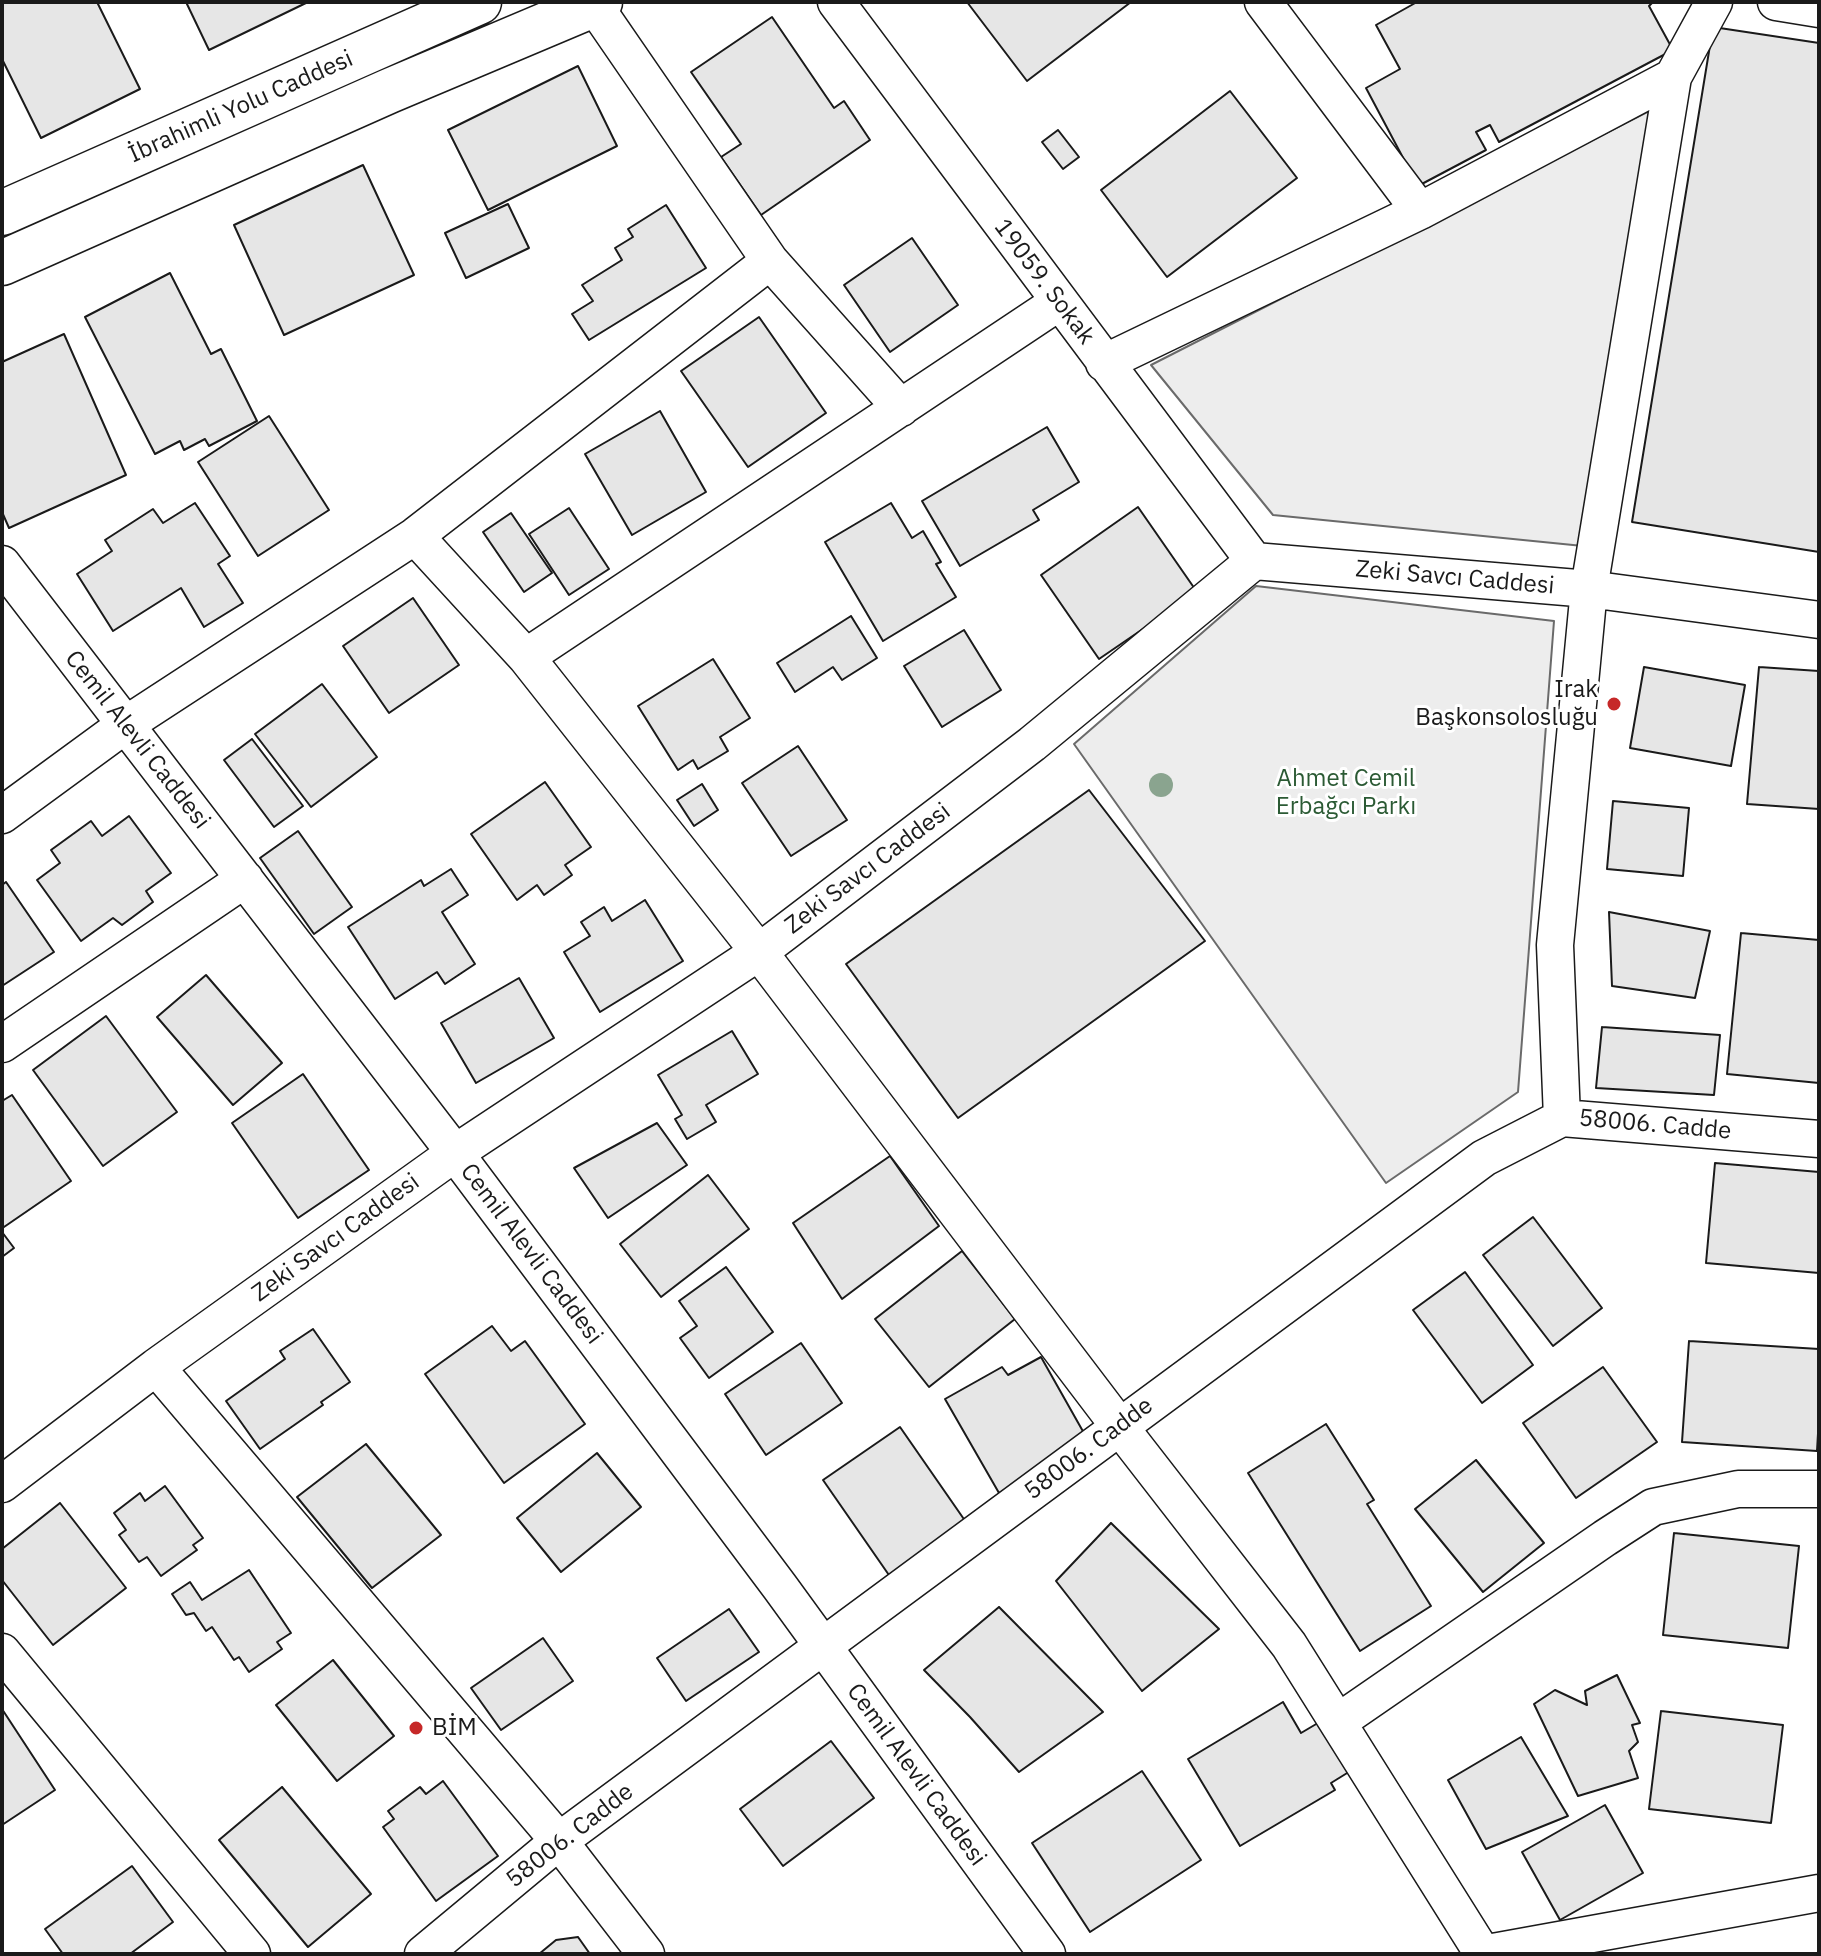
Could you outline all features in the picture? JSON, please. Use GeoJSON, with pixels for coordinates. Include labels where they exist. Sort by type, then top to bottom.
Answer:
{"type":"FeatureCollection","features":[{"type":"Feature","properties":{"kind":"street","name":"İbrahimli Yolu Caddesi"},"geometry":{"type":"LineString","coordinates":[[2,213],[479,2]]}},
{"type":"Feature","properties":{"kind":"street","name":"19059. Sokak"},"geometry":{"type":"LineString","coordinates":[[836,2],[1254,561]]}},
{"type":"Feature","properties":{"kind":"street"},"geometry":{"type":"LineString","coordinates":[[1263,2],[1420,211]]}},
{"type":"Feature","properties":{"kind":"street"},"geometry":{"type":"LineString","coordinates":[[1562,1118],[1555,945],[1589,589],[1673,77],[1714,2]]}},
{"type":"Feature","properties":{"kind":"street"},"geometry":{"type":"LineString","coordinates":[[1776,2],[1819,9]]}},
{"type":"Feature","properties":{"kind":"street"},"geometry":{"type":"LineString","coordinates":[[2,263],[389,91],[597,3],[770,261],[901,408]]}},
{"type":"Feature","properties":{"kind":"street"},"geometry":{"type":"LineString","coordinates":[[1104,363],[1420,211],[1673,77]]}},
{"type":"Feature","properties":{"kind":"street"},"geometry":{"type":"LineString","coordinates":[[2,815],[125,725],[415,536],[770,261]]}},
{"type":"Feature","properties":{"kind":"street"},"geometry":{"type":"LineString","coordinates":[[526,657],[1059,302]]}},
{"type":"Feature","properties":{"kind":"street"},"geometry":{"type":"LineString","coordinates":[[415,536],[526,657],[759,952],[1289,1645],[1483,1954],[1819,1893]]}},
{"type":"Feature","properties":{"kind":"street","name":"Zeki Savcı Caddesi"},"geometry":{"type":"LineString","coordinates":[[2,1484],[156,1367],[455,1153],[759,952],[1032,744],[1254,561],[1589,589],[1819,620]]}},
{"type":"Feature","properties":{"kind":"street","name":"Cemil Alevli Caddesi"},"geometry":{"type":"LineString","coordinates":[[2,564],[455,1153],[771,1574],[1047,1954]]}},
{"type":"Feature","properties":{"kind":"street"},"geometry":{"type":"LineString","coordinates":[[2,1044],[245,879]]}},
{"type":"Feature","properties":{"kind":"street","name":"58006. Cadde"},"geometry":{"type":"LineString","coordinates":[[423,1954],[559,1841],[1484,1158],[1562,1118],[1819,1139]]}},
{"type":"Feature","properties":{"kind":"street"},"geometry":{"type":"LineString","coordinates":[[156,1367],[559,1841],[646,1954]]}},
{"type":"Feature","properties":{"kind":"street"},"geometry":{"type":"LineString","coordinates":[[1338,1722],[1653,1507],[1738,1489],[1819,1489]]}},
{"type":"Feature","properties":{"kind":"street"},"geometry":{"type":"LineString","coordinates":[[2,1652],[252,1954]]}},
{"type":"Feature","properties":{"kind":"shaded area"},"geometry":{"type":"Polygon","coordinates":[[[1659,106],[1583,546],[1273,515],[1151,365],[1659,106]]]}},
{"type":"Feature","properties":{"kind":"shaded area","name":"Ahmet Cemil Erbağcı Parkı"},"geometry":{"type":"Polygon","coordinates":[[[1256,586],[1554,621],[1518,1092],[1386,1183],[1074,744],[1256,586]]]}},
{"type":"Feature","properties":{"kind":"building"},"geometry":{"type":"Polygon","coordinates":[[[97,2],[140,89],[41,138],[2,59],[2,3],[97,2]]]}},
{"type":"Feature","properties":{"kind":"building"},"geometry":{"type":"Polygon","coordinates":[[[186,2],[308,2],[209,50],[186,2]]]}},
{"type":"Feature","properties":{"kind":"building"},"geometry":{"type":"Polygon","coordinates":[[[967,2],[1131,2],[1027,81],[967,2]]]}},
{"type":"Feature","properties":{"kind":"building"},"geometry":{"type":"Polygon","coordinates":[[[1417,2],[1653,2],[1649,6],[1673,50],[1499,142],[1490,125],[1476,132],[1486,150],[1418,186],[1366,88],[1400,69],[1376,25],[1417,2]]]}},
{"type":"Feature","properties":{"kind":"building"},"geometry":{"type":"Polygon","coordinates":[[[772,17],[834,108],[844,101],[870,140],[761,215],[721,157],[741,144],[691,72],[772,17]]]}},
{"type":"Feature","properties":{"kind":"building"},"geometry":{"type":"Polygon","coordinates":[[[1713,27],[1819,43],[1819,552],[1632,522],[1713,27]]]}},
{"type":"Feature","properties":{"kind":"building"},"geometry":{"type":"Polygon","coordinates":[[[578,66],[617,146],[488,210],[448,130],[578,66]]]}},
{"type":"Feature","properties":{"kind":"building"},"geometry":{"type":"Polygon","coordinates":[[[1230,91],[1297,178],[1167,277],[1101,190],[1230,91]]]}},
{"type":"Feature","properties":{"kind":"building"},"geometry":{"type":"Polygon","coordinates":[[[1058,130],[1079,157],[1063,169],[1042,142],[1058,130]]]}},
{"type":"Feature","properties":{"kind":"building"},"geometry":{"type":"Polygon","coordinates":[[[363,165],[414,275],[284,335],[234,225],[363,165]]]}},
{"type":"Feature","properties":{"kind":"building"},"geometry":{"type":"Polygon","coordinates":[[[508,204],[529,248],[466,278],[445,233],[508,204]]]}},
{"type":"Feature","properties":{"kind":"building"},"geometry":{"type":"Polygon","coordinates":[[[666,205],[706,268],[589,340],[572,314],[593,301],[582,285],[622,260],[615,248],[633,237],[628,229],[666,205]]]}},
{"type":"Feature","properties":{"kind":"building"},"geometry":{"type":"Polygon","coordinates":[[[912,238],[958,305],[890,352],[844,285],[912,238]]]}},
{"type":"Feature","properties":{"kind":"building"},"geometry":{"type":"Polygon","coordinates":[[[170,273],[211,354],[221,349],[257,421],[209,446],[205,439],[184,450],[180,441],[155,454],[85,317],[170,273]]]}},
{"type":"Feature","properties":{"kind":"building"},"geometry":{"type":"Polygon","coordinates":[[[759,317],[826,413],[748,467],[681,371],[759,317]]]}},
{"type":"Feature","properties":{"kind":"building"},"geometry":{"type":"Polygon","coordinates":[[[64,334],[126,475],[9,528],[2,512],[2,362],[64,334]]]}},
{"type":"Feature","properties":{"kind":"building"},"geometry":{"type":"Polygon","coordinates":[[[660,411],[706,492],[632,535],[585,454],[660,411]]]}},
{"type":"Feature","properties":{"kind":"building"},"geometry":{"type":"Polygon","coordinates":[[[269,416],[329,510],[258,556],[198,462],[269,416]]]}},
{"type":"Feature","properties":{"kind":"building"},"geometry":{"type":"Polygon","coordinates":[[[1047,427],[1079,482],[1033,510],[1039,520],[960,566],[922,501],[1047,427]]]}},
{"type":"Feature","properties":{"kind":"building"},"geometry":{"type":"Polygon","coordinates":[[[195,503],[230,556],[218,564],[243,603],[204,627],[181,588],[113,631],[77,574],[112,551],[105,540],[153,509],[163,523],[195,503]]]}},
{"type":"Feature","properties":{"kind":"building"},"geometry":{"type":"Polygon","coordinates":[[[891,503],[912,538],[923,531],[941,562],[936,564],[956,597],[883,641],[825,542],[891,503]]]}},
{"type":"Feature","properties":{"kind":"building"},"geometry":{"type":"Polygon","coordinates":[[[1138,507],[1197,592],[1099,659],[1041,575],[1138,507]]]}},
{"type":"Feature","properties":{"kind":"building"},"geometry":{"type":"Polygon","coordinates":[[[569,508],[609,569],[569,595],[529,534],[569,508]]]}},
{"type":"Feature","properties":{"kind":"building"},"geometry":{"type":"Polygon","coordinates":[[[511,513],[552,573],[524,592],[483,532],[511,513]]]}},
{"type":"Feature","properties":{"kind":"building"},"geometry":{"type":"Polygon","coordinates":[[[413,598],[459,665],[389,713],[343,646],[413,598]]]}},
{"type":"Feature","properties":{"kind":"building"},"geometry":{"type":"Polygon","coordinates":[[[851,616],[877,658],[842,680],[833,667],[795,692],[777,663],[851,616]]]}},
{"type":"Feature","properties":{"kind":"building"},"geometry":{"type":"Polygon","coordinates":[[[964,630],[1001,690],[942,727],[904,666],[964,630]]]}},
{"type":"Feature","properties":{"kind":"building"},"geometry":{"type":"Polygon","coordinates":[[[713,659],[750,718],[720,737],[728,751],[698,769],[693,760],[678,770],[638,706],[713,659]]]}},
{"type":"Feature","properties":{"kind":"building"},"geometry":{"type":"Polygon","coordinates":[[[1644,667],[1745,685],[1731,766],[1630,748],[1644,667]]]}},
{"type":"Feature","properties":{"kind":"building"},"geometry":{"type":"Polygon","coordinates":[[[1759,667],[1819,671],[1819,809],[1747,804],[1759,667]]]}},
{"type":"Feature","properties":{"kind":"building"},"geometry":{"type":"Polygon","coordinates":[[[322,684],[377,757],[311,807],[255,734],[322,684]]]}},
{"type":"Feature","properties":{"kind":"building"},"geometry":{"type":"Polygon","coordinates":[[[252,739],[303,806],[274,827],[224,760],[252,739]]]}},
{"type":"Feature","properties":{"kind":"building"},"geometry":{"type":"Polygon","coordinates":[[[798,746],[847,820],[791,856],[742,783],[798,746]]]}},
{"type":"Feature","properties":{"kind":"building"},"geometry":{"type":"Polygon","coordinates":[[[545,782],[591,847],[565,865],[572,875],[544,895],[537,885],[517,900],[471,834],[545,782]]]}},
{"type":"Feature","properties":{"kind":"building"},"geometry":{"type":"Polygon","coordinates":[[[702,784],[718,810],[694,826],[677,800],[702,784]]]}},
{"type":"Feature","properties":{"kind":"building"},"geometry":{"type":"Polygon","coordinates":[[[1089,790],[1205,941],[958,1118],[846,964],[1089,790]]]}},
{"type":"Feature","properties":{"kind":"building"},"geometry":{"type":"Polygon","coordinates":[[[1613,801],[1689,808],[1683,876],[1607,869],[1613,801]]]}},
{"type":"Feature","properties":{"kind":"building"},"geometry":{"type":"Polygon","coordinates":[[[129,816],[171,873],[146,891],[153,902],[122,925],[113,918],[81,941],[37,880],[60,863],[51,850],[91,821],[102,836],[129,816]]]}},
{"type":"Feature","properties":{"kind":"building"},"geometry":{"type":"Polygon","coordinates":[[[298,831],[352,907],[314,934],[260,858],[298,831]]]}},
{"type":"Feature","properties":{"kind":"building"},"geometry":{"type":"Polygon","coordinates":[[[451,869],[468,895],[442,912],[475,964],[445,984],[437,972],[395,999],[348,927],[421,880],[424,886],[451,869]]]}},
{"type":"Feature","properties":{"kind":"building"},"geometry":{"type":"Polygon","coordinates":[[[6,882],[54,952],[2,986],[2,885],[6,882]]]}},
{"type":"Feature","properties":{"kind":"building"},"geometry":{"type":"Polygon","coordinates":[[[645,900],[683,961],[600,1012],[564,952],[590,936],[581,922],[604,907],[612,921],[645,900]]]}},
{"type":"Feature","properties":{"kind":"building"},"geometry":{"type":"Polygon","coordinates":[[[1609,912],[1710,931],[1695,998],[1612,986],[1609,912]]]}},
{"type":"Feature","properties":{"kind":"building"},"geometry":{"type":"Polygon","coordinates":[[[1741,933],[1819,940],[1819,1083],[1727,1074],[1741,933]]]}},
{"type":"Feature","properties":{"kind":"building"},"geometry":{"type":"Polygon","coordinates":[[[206,975],[282,1063],[233,1105],[157,1017],[206,975]]]}},
{"type":"Feature","properties":{"kind":"building"},"geometry":{"type":"Polygon","coordinates":[[[519,978],[554,1038],[476,1083],[441,1023],[519,978]]]}},
{"type":"Feature","properties":{"kind":"building"},"geometry":{"type":"Polygon","coordinates":[[[106,1016],[177,1112],[103,1166],[33,1070],[106,1016]]]}},
{"type":"Feature","properties":{"kind":"building"},"geometry":{"type":"Polygon","coordinates":[[[1602,1027],[1720,1035],[1714,1095],[1596,1088],[1602,1027]]]}},
{"type":"Feature","properties":{"kind":"building"},"geometry":{"type":"Polygon","coordinates":[[[732,1031],[758,1074],[706,1105],[716,1122],[687,1139],[675,1119],[682,1115],[658,1075],[732,1031]]]}},
{"type":"Feature","properties":{"kind":"building"},"geometry":{"type":"Polygon","coordinates":[[[303,1074],[369,1170],[298,1218],[232,1123],[303,1074]]]}},
{"type":"Feature","properties":{"kind":"building"},"geometry":{"type":"Polygon","coordinates":[[[12,1095],[71,1181],[4,1227],[2,1101],[12,1095]]]}},
{"type":"Feature","properties":{"kind":"building"},"geometry":{"type":"Polygon","coordinates":[[[657,1123],[687,1165],[608,1218],[574,1168],[657,1123]]]}},
{"type":"Feature","properties":{"kind":"building"},"geometry":{"type":"Polygon","coordinates":[[[890,1156],[939,1226],[842,1299],[793,1223],[890,1156]]]}},
{"type":"Feature","properties":{"kind":"building"},"geometry":{"type":"Polygon","coordinates":[[[1715,1163],[1819,1172],[1819,1273],[1706,1263],[1715,1163]]]}},
{"type":"Feature","properties":{"kind":"building"},"geometry":{"type":"Polygon","coordinates":[[[708,1175],[749,1229],[661,1297],[620,1244],[708,1175]]]}},
{"type":"Feature","properties":{"kind":"building"},"geometry":{"type":"Polygon","coordinates":[[[1533,1217],[1602,1308],[1553,1346],[1483,1255],[1533,1217]]]}},
{"type":"Feature","properties":{"kind":"building"},"geometry":{"type":"Polygon","coordinates":[[[2,1232],[14,1248],[2,1257],[2,1232]]]}},
{"type":"Feature","properties":{"kind":"building"},"geometry":{"type":"Polygon","coordinates":[[[962,1251],[1015,1319],[929,1387],[875,1319],[962,1251]]]}},
{"type":"Feature","properties":{"kind":"building"},"geometry":{"type":"Polygon","coordinates":[[[726,1267],[773,1332],[709,1378],[680,1338],[697,1326],[679,1301],[726,1267]]]}},
{"type":"Feature","properties":{"kind":"building"},"geometry":{"type":"Polygon","coordinates":[[[1465,1272],[1533,1365],[1482,1403],[1413,1310],[1465,1272]]]}},
{"type":"Feature","properties":{"kind":"building"},"geometry":{"type":"Polygon","coordinates":[[[492,1326],[511,1351],[525,1341],[585,1424],[504,1483],[425,1374],[492,1326]]]}},
{"type":"Feature","properties":{"kind":"building"},"geometry":{"type":"Polygon","coordinates":[[[313,1329],[350,1382],[260,1449],[226,1401],[285,1359],[280,1351],[313,1329]]]}},
{"type":"Feature","properties":{"kind":"building"},"geometry":{"type":"Polygon","coordinates":[[[1689,1341],[1819,1349],[1817,1451],[1682,1442],[1689,1341]]]}},
{"type":"Feature","properties":{"kind":"building"},"geometry":{"type":"Polygon","coordinates":[[[801,1343],[842,1403],[766,1455],[725,1394],[801,1343]]]}},
{"type":"Feature","properties":{"kind":"building"},"geometry":{"type":"Polygon","coordinates":[[[1041,1357],[1089,1442],[999,1493],[945,1399],[1002,1367],[1008,1375],[1041,1357]]]}},
{"type":"Feature","properties":{"kind":"building"},"geometry":{"type":"Polygon","coordinates":[[[1603,1367],[1657,1442],[1576,1498],[1523,1423],[1603,1367]]]}},
{"type":"Feature","properties":{"kind":"building"},"geometry":{"type":"Polygon","coordinates":[[[1326,1424],[1374,1500],[1367,1504],[1431,1606],[1360,1651],[1248,1473],[1326,1424]]]}},
{"type":"Feature","properties":{"kind":"building"},"geometry":{"type":"Polygon","coordinates":[[[900,1427],[968,1525],[891,1578],[823,1480],[900,1427]]]}},
{"type":"Feature","properties":{"kind":"building"},"geometry":{"type":"Polygon","coordinates":[[[366,1444],[441,1535],[372,1588],[297,1497],[366,1444]]]}},
{"type":"Feature","properties":{"kind":"building"},"geometry":{"type":"Polygon","coordinates":[[[597,1453],[641,1507],[561,1572],[517,1518],[597,1453]]]}},
{"type":"Feature","properties":{"kind":"building"},"geometry":{"type":"Polygon","coordinates":[[[1476,1460],[1544,1543],[1483,1592],[1415,1509],[1476,1460]]]}},
{"type":"Feature","properties":{"kind":"building"},"geometry":{"type":"Polygon","coordinates":[[[165,1486],[203,1538],[193,1545],[197,1550],[161,1576],[147,1557],[139,1562],[119,1535],[126,1530],[114,1513],[140,1493],[145,1501],[165,1486]]]}},
{"type":"Feature","properties":{"kind":"building"},"geometry":{"type":"Polygon","coordinates":[[[60,1503],[126,1588],[53,1645],[2,1580],[2,1549],[60,1503]]]}},
{"type":"Feature","properties":{"kind":"building"},"geometry":{"type":"Polygon","coordinates":[[[1111,1523],[1219,1629],[1142,1691],[1056,1581],[1111,1523]]]}},
{"type":"Feature","properties":{"kind":"building"},"geometry":{"type":"Polygon","coordinates":[[[1674,1533],[1799,1546],[1788,1648],[1663,1635],[1674,1533]]]}},
{"type":"Feature","properties":{"kind":"building"},"geometry":{"type":"Polygon","coordinates":[[[249,1570],[291,1633],[277,1642],[282,1649],[249,1672],[239,1657],[234,1660],[212,1627],[206,1631],[194,1613],[186,1615],[172,1594],[190,1582],[202,1600],[249,1570]]]}},
{"type":"Feature","properties":{"kind":"building"},"geometry":{"type":"Polygon","coordinates":[[[999,1607],[1103,1712],[1019,1772],[924,1670],[999,1607]]]}},
{"type":"Feature","properties":{"kind":"building"},"geometry":{"type":"Polygon","coordinates":[[[729,1609],[759,1652],[686,1701],[657,1658],[729,1609]]]}},
{"type":"Feature","properties":{"kind":"building"},"geometry":{"type":"Polygon","coordinates":[[[543,1638],[573,1681],[501,1730],[471,1688],[543,1638]]]}},
{"type":"Feature","properties":{"kind":"building"},"geometry":{"type":"Polygon","coordinates":[[[333,1660],[394,1736],[337,1781],[276,1705],[333,1660]]]}},
{"type":"Feature","properties":{"kind":"building"},"geometry":{"type":"Polygon","coordinates":[[[1617,1675],[1640,1723],[1632,1725],[1638,1742],[1629,1751],[1638,1778],[1578,1796],[1534,1704],[1555,1690],[1587,1705],[1585,1691],[1617,1675]]]}},
{"type":"Feature","properties":{"kind":"building"},"geometry":{"type":"Polygon","coordinates":[[[1283,1702],[1301,1733],[1323,1720],[1352,1770],[1331,1783],[1335,1790],[1240,1846],[1188,1759],[1283,1702]]]}},
{"type":"Feature","properties":{"kind":"building"},"geometry":{"type":"Polygon","coordinates":[[[2,1709],[55,1790],[2,1825],[2,1709]]]}},
{"type":"Feature","properties":{"kind":"building"},"geometry":{"type":"Polygon","coordinates":[[[1661,1711],[1783,1725],[1771,1823],[1649,1809],[1661,1711]]]}},
{"type":"Feature","properties":{"kind":"building"},"geometry":{"type":"Polygon","coordinates":[[[1521,1737],[1568,1816],[1486,1849],[1448,1780],[1521,1737]]]}},
{"type":"Feature","properties":{"kind":"building"},"geometry":{"type":"Polygon","coordinates":[[[831,1741],[874,1798],[783,1866],[740,1809],[831,1741]]]}},
{"type":"Feature","properties":{"kind":"building"},"geometry":{"type":"Polygon","coordinates":[[[1142,1771],[1201,1860],[1090,1932],[1032,1843],[1142,1771]]]}},
{"type":"Feature","properties":{"kind":"building"},"geometry":{"type":"Polygon","coordinates":[[[443,1781],[498,1856],[436,1901],[383,1827],[394,1819],[388,1811],[420,1787],[426,1794],[443,1781]]]}},
{"type":"Feature","properties":{"kind":"building"},"geometry":{"type":"Polygon","coordinates":[[[282,1787],[371,1894],[308,1947],[219,1840],[282,1787]]]}},
{"type":"Feature","properties":{"kind":"building"},"geometry":{"type":"Polygon","coordinates":[[[1605,1805],[1643,1873],[1560,1920],[1522,1852],[1605,1805]]]}},
{"type":"Feature","properties":{"kind":"building"},"geometry":{"type":"Polygon","coordinates":[[[132,1866],[173,1922],[130,1954],[63,1954],[45,1929],[132,1866]]]}},
{"type":"Feature","properties":{"kind":"building"},"geometry":{"type":"Polygon","coordinates":[[[578,1937],[590,1954],[539,1954],[556,1940],[578,1937]]]}},
{"type":"Feature","properties":{"kind":"place","name":"Irak Başkonsolosluğu"},"geometry":{"type":"Point","coordinates":[1614,704]}},
{"type":"Feature","properties":{"kind":"place","name":"BİM"},"geometry":{"type":"Point","coordinates":[416,1728]}}]}
